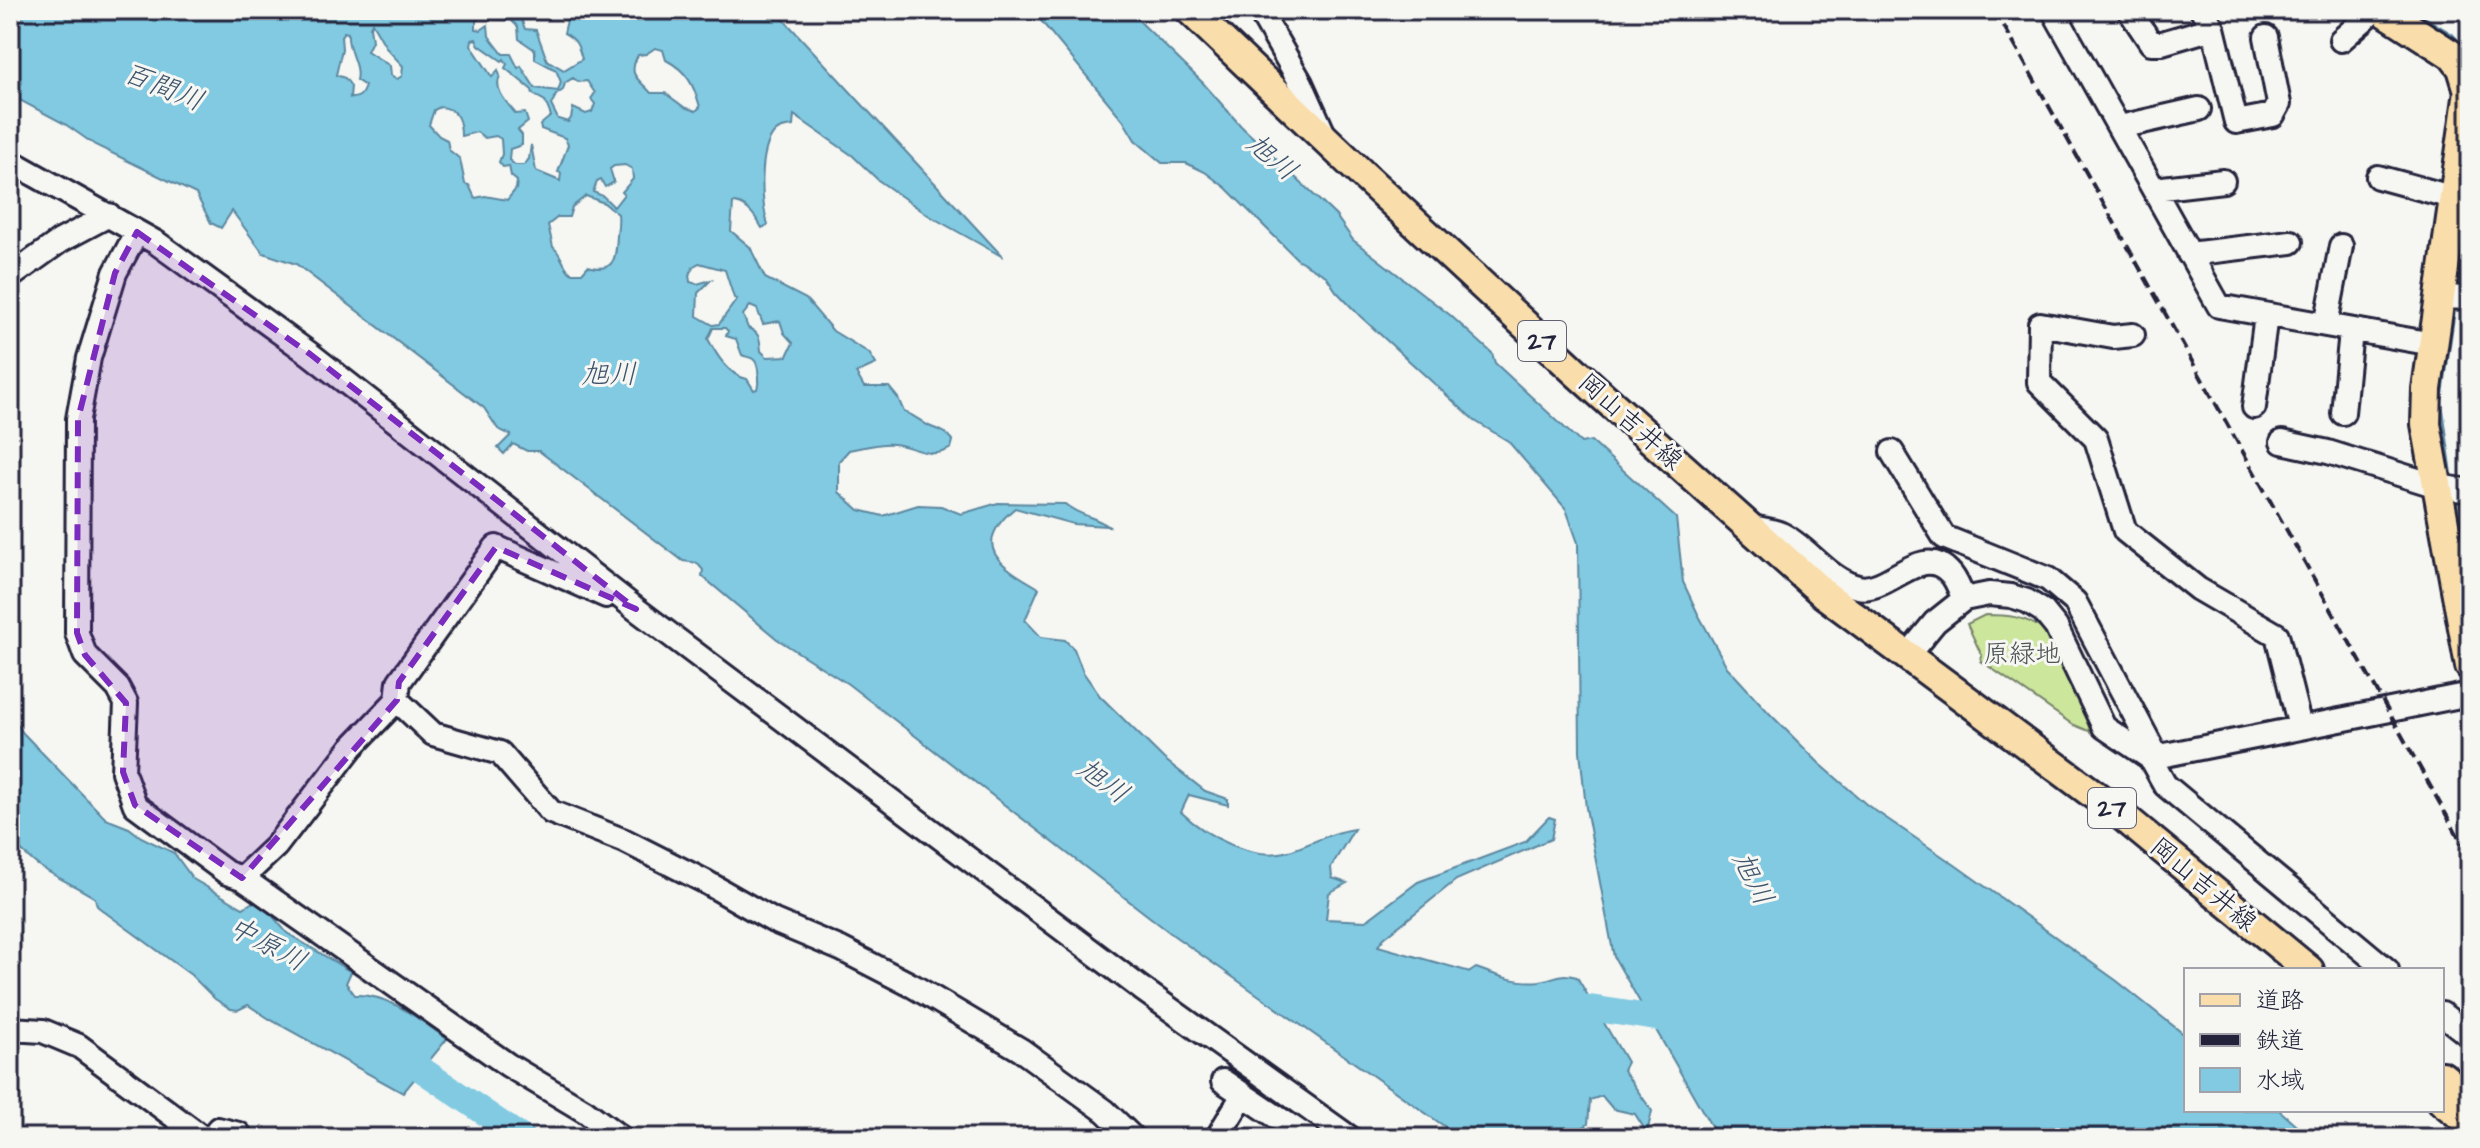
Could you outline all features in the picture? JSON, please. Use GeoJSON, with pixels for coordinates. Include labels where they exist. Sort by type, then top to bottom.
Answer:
{"type":"FeatureCollection","features":[{"type":"Feature","properties":{"kind":"main road","name":"岡山吉井線"},"geometry":{"type":"LineString","coordinates":[[1190,10],[1577,373],[1824,594],[2120,814],[2307,968]]}},
{"type":"Feature","properties":{"kind":"main road"},"geometry":{"type":"LineString","coordinates":[[2382,10],[2437,44],[2466,67],[2469,91],[2455,198],[2455,298],[2433,344],[2426,424],[2454,488],[2470,666]]}},
{"type":"Feature","properties":{"kind":"main road","name":"岡山吉井線"},"geometry":{"type":"LineString","coordinates":[[1907,656],[2107,829],[2276,968]]}},
{"type":"Feature","properties":{"kind":"main road"},"geometry":{"type":"LineString","coordinates":[[2444,1078],[2470,1099]]}},
{"type":"Feature","properties":{"kind":"main road"},"geometry":{"type":"LineString","coordinates":[[2444,1103],[2470,1123]]}},
{"type":"Feature","properties":{"kind":"street"},"geometry":{"type":"LineString","coordinates":[[1259,10],[1301,83],[1326,140]]}},
{"type":"Feature","properties":{"kind":"street"},"geometry":{"type":"LineString","coordinates":[[2053,10],[2219,306],[2433,344]]}},
{"type":"Feature","properties":{"kind":"street"},"geometry":{"type":"LineString","coordinates":[[2129,10],[2151,43],[2162,43],[2208,19],[2236,122],[2273,115],[2279,104],[2266,37]]}},
{"type":"Feature","properties":{"kind":"street"},"geometry":{"type":"LineString","coordinates":[[2341,40],[2375,10]]}},
{"type":"Feature","properties":{"kind":"street"},"geometry":{"type":"LineString","coordinates":[[2120,127],[2199,109]]}},
{"type":"Feature","properties":{"kind":"street"},"geometry":{"type":"LineString","coordinates":[[10,161],[157,243],[310,354],[636,609],[1142,989],[1350,1138]]}},
{"type":"Feature","properties":{"kind":"street"},"geometry":{"type":"LineString","coordinates":[[2378,177],[2455,198]]}},
{"type":"Feature","properties":{"kind":"street"},"geometry":{"type":"LineString","coordinates":[[2154,189],[2223,181]]}},
{"type":"Feature","properties":{"kind":"street"},"geometry":{"type":"LineString","coordinates":[[10,277],[60,241],[109,215]]}},
{"type":"Feature","properties":{"kind":"street"},"geometry":{"type":"LineString","coordinates":[[137,232],[115,273],[89,358],[78,419],[77,633],[85,655],[118,688],[126,703],[123,772],[135,805],[227,873],[242,878],[508,1065],[585,1111],[621,1138]]}},
{"type":"Feature","properties":{"kind":"street"},"geometry":{"type":"LineString","coordinates":[[2189,254],[2291,242]]}},
{"type":"Feature","properties":{"kind":"street"},"geometry":{"type":"LineString","coordinates":[[2326,325],[2341,246]]}},
{"type":"Feature","properties":{"kind":"street"},"geometry":{"type":"LineString","coordinates":[[2254,407],[2266,315]]}},
{"type":"Feature","properties":{"kind":"street"},"geometry":{"type":"LineString","coordinates":[[2133,335],[2113,337],[2040,324],[2039,382],[2096,439],[2125,531],[2198,589],[2277,635],[2300,727]]}},
{"type":"Feature","properties":{"kind":"street"},"geometry":{"type":"LineString","coordinates":[[2343,413],[2351,331]]}},
{"type":"Feature","properties":{"kind":"street"},"geometry":{"type":"LineString","coordinates":[[2282,442],[2454,488]]}},
{"type":"Feature","properties":{"kind":"street"},"geometry":{"type":"LineString","coordinates":[[1892,452],[1944,537],[2048,579],[2075,602],[2165,785],[2385,968]]}},
{"type":"Feature","properties":{"kind":"street"},"geometry":{"type":"LineString","coordinates":[[1750,526],[1781,535],[1845,581],[1860,588],[1875,585],[1923,562],[1937,564],[1950,572],[1964,599]]}},
{"type":"Feature","properties":{"kind":"street"},"geometry":{"type":"LineString","coordinates":[[242,878],[276,846],[352,747],[397,700],[399,682],[496,547],[636,609]]}},
{"type":"Feature","properties":{"kind":"street"},"geometry":{"type":"LineString","coordinates":[[1907,656],[1935,622],[1964,599],[1989,594],[2011,596],[2043,611],[2056,627],[2104,727],[2154,758],[2470,694]]}},
{"type":"Feature","properties":{"kind":"street"},"geometry":{"type":"LineString","coordinates":[[397,700],[433,734],[500,753],[551,812],[625,841],[774,921],[841,949],[913,986],[1021,1050],[1105,1111],[1133,1138]]}},
{"type":"Feature","properties":{"kind":"street"},"geometry":{"type":"LineString","coordinates":[[2444,1016],[2470,1036]]}},
{"type":"Feature","properties":{"kind":"street"},"geometry":{"type":"LineString","coordinates":[[10,1029],[43,1031],[79,1046],[203,1138]]}},
{"type":"Feature","properties":{"kind":"street"},"geometry":{"type":"LineString","coordinates":[[1223,1081],[1308,1138]]}},
{"type":"Feature","properties":{"kind":"street"},"geometry":{"type":"LineString","coordinates":[[1217,1138],[1243,1095]]}},
{"type":"Feature","properties":{"kind":"street"},"geometry":{"type":"LineString","coordinates":[[211,1138],[218,1129],[239,1134]]}},
{"type":"Feature","properties":{"kind":"highlighted area"},"geometry":{"type":"Polygon","coordinates":[[[137,232],[310,354],[636,609],[496,547],[399,682],[397,700],[242,878],[135,805],[123,772],[126,703],[85,655],[77,633],[78,419],[115,273],[137,232]]]}},
{"type":"Feature","properties":{"kind":"green space","name":"原緑地"},"geometry":{"type":"Polygon","coordinates":[[[1985,615],[2023,619],[2044,631],[2064,664],[2091,732],[2072,724],[1981,661],[1982,656],[1967,624],[1985,615]]]}},
{"type":"Feature","properties":{"kind":"water","name":"旭川"},"geometry":{"type":"Polygon","coordinates":[[[10,10],[523,10],[525,29],[536,30],[547,60],[564,70],[582,59],[581,54],[574,41],[564,33],[567,20],[561,14],[546,10],[775,10],[1003,257],[928,215],[878,180],[853,156],[794,115],[793,126],[775,132],[763,164],[768,225],[762,228],[746,208],[733,203],[731,231],[750,247],[765,278],[806,299],[833,331],[869,353],[876,364],[856,373],[864,387],[889,387],[904,412],[953,441],[951,448],[936,453],[889,444],[849,450],[839,461],[839,492],[859,510],[883,516],[918,505],[941,506],[961,514],[998,503],[1065,504],[1108,526],[1073,524],[1015,508],[1001,521],[992,544],[995,554],[1012,572],[1039,588],[1025,620],[1041,637],[1065,640],[1074,649],[1083,672],[1100,696],[1164,759],[1205,791],[1228,799],[1228,805],[1189,795],[1181,812],[1203,830],[1246,850],[1275,853],[1354,829],[1331,867],[1332,878],[1347,883],[1329,893],[1326,919],[1366,921],[1418,882],[1525,842],[1549,817],[1555,819],[1551,839],[1456,880],[1378,946],[1470,972],[1476,968],[1516,980],[1532,982],[1561,975],[1577,977],[1627,1062],[1623,1070],[1652,1111],[1647,1133],[1635,1114],[1613,1109],[1602,1096],[1590,1100],[1588,1124],[1574,1134],[1576,1138],[1461,1138],[1173,935],[848,684],[777,639],[702,576],[703,570],[697,563],[683,561],[539,451],[527,451],[513,444],[504,454],[498,448],[511,435],[498,429],[484,408],[296,264],[263,253],[232,211],[221,228],[211,223],[196,194],[95,145],[65,124],[10,95],[10,10]],[[492,13],[476,21],[476,29],[481,30],[488,25],[489,36],[503,54],[511,54],[535,88],[558,91],[561,82],[556,70],[535,59],[535,50],[519,39],[518,27],[511,20],[496,19],[492,13]],[[372,23],[372,41],[367,51],[390,66],[391,75],[397,79],[402,76],[403,66],[387,49],[372,23]],[[344,32],[341,36],[342,49],[336,75],[345,78],[351,86],[350,98],[362,94],[365,86],[356,80],[348,33],[344,32]],[[476,39],[472,40],[471,45],[492,77],[498,70],[498,86],[502,96],[516,114],[525,113],[528,122],[518,130],[522,135],[522,145],[510,149],[509,160],[515,165],[524,165],[529,159],[531,145],[536,171],[560,181],[561,173],[558,172],[568,145],[565,138],[541,129],[540,125],[551,116],[545,101],[505,68],[507,64],[504,59],[502,61],[479,45],[476,39]],[[655,48],[638,55],[634,72],[651,93],[665,93],[684,107],[696,111],[700,107],[689,79],[666,60],[663,50],[655,48]],[[573,78],[565,83],[551,105],[558,119],[568,122],[573,108],[586,114],[592,112],[595,104],[591,99],[595,93],[587,81],[579,82],[573,78]],[[440,107],[434,110],[429,125],[447,140],[449,150],[460,159],[465,184],[469,185],[475,198],[485,196],[507,200],[516,189],[517,181],[511,176],[509,166],[503,167],[499,162],[501,139],[496,136],[485,138],[477,132],[461,136],[455,113],[440,107]],[[625,165],[614,166],[610,169],[614,182],[605,187],[601,180],[593,192],[603,196],[614,207],[633,179],[632,169],[625,165]],[[586,196],[572,207],[569,217],[558,217],[548,225],[553,247],[571,273],[582,273],[588,266],[604,267],[613,261],[618,214],[604,203],[586,196]],[[699,263],[689,275],[690,282],[697,284],[711,280],[698,293],[697,316],[713,325],[719,324],[737,299],[725,270],[699,263]],[[750,306],[743,315],[748,328],[755,332],[761,351],[767,357],[787,356],[793,343],[784,333],[780,321],[763,324],[757,309],[750,306]],[[713,328],[708,339],[734,374],[747,379],[754,390],[757,389],[755,361],[742,355],[736,339],[726,336],[728,331],[725,328],[713,328]]]}},
{"type":"Feature","properties":{"kind":"water","name":"旭川"},"geometry":{"type":"Polygon","coordinates":[[[1032,10],[1128,10],[1203,83],[1241,126],[1336,216],[1353,240],[1450,315],[1492,353],[1495,363],[1581,443],[1591,441],[1676,518],[1683,582],[1727,667],[1819,763],[1867,805],[2117,981],[2184,1034],[2184,1112],[2281,1112],[2311,1138],[1718,1138],[1614,957],[1586,808],[1580,751],[1578,543],[1566,509],[1508,441],[1475,421],[1360,316],[1326,276],[1297,259],[1226,188],[1205,172],[1186,163],[1162,163],[1135,140],[1123,120],[1032,10]]]}},
{"type":"Feature","properties":{"kind":"water"},"geometry":{"type":"Polygon","coordinates":[[[10,713],[23,733],[106,819],[174,853],[193,879],[243,908],[253,902],[265,907],[287,933],[351,972],[346,983],[355,995],[392,1003],[447,1039],[403,1093],[248,1005],[238,1010],[231,1009],[215,999],[191,975],[97,906],[95,898],[39,866],[10,842],[10,713]]]}},
{"type":"Feature","properties":{"kind":"waterway"},"geometry":{"type":"LineString","coordinates":[[2411,10],[2452,35],[2470,54]]}},
{"type":"Feature","properties":{"kind":"waterway"},"geometry":{"type":"LineString","coordinates":[[2457,291],[2470,191]]}},
{"type":"Feature","properties":{"kind":"waterway"},"geometry":{"type":"LineString","coordinates":[[2452,481],[2441,402],[2455,303]]}},
{"type":"Feature","properties":{"kind":"waterway"},"geometry":{"type":"LineString","coordinates":[[2455,497],[2466,568]]}},
{"type":"Feature","properties":{"kind":"waterway","name":"旭川"},"geometry":{"type":"LineString","coordinates":[[1563,1004],[1683,1022]]}},
{"type":"Feature","properties":{"kind":"waterway","name":"中原川"},"geometry":{"type":"LineString","coordinates":[[393,1050],[522,1138]]}},
{"type":"Feature","properties":{"kind":"railway"},"geometry":{"type":"LineString","coordinates":[[1995,10],[2470,857]]}},
{"type":"Feature","properties":{"kind":"water label","name":"百間川"},"geometry":{"type":"Point","coordinates":[164,86]}}]}
